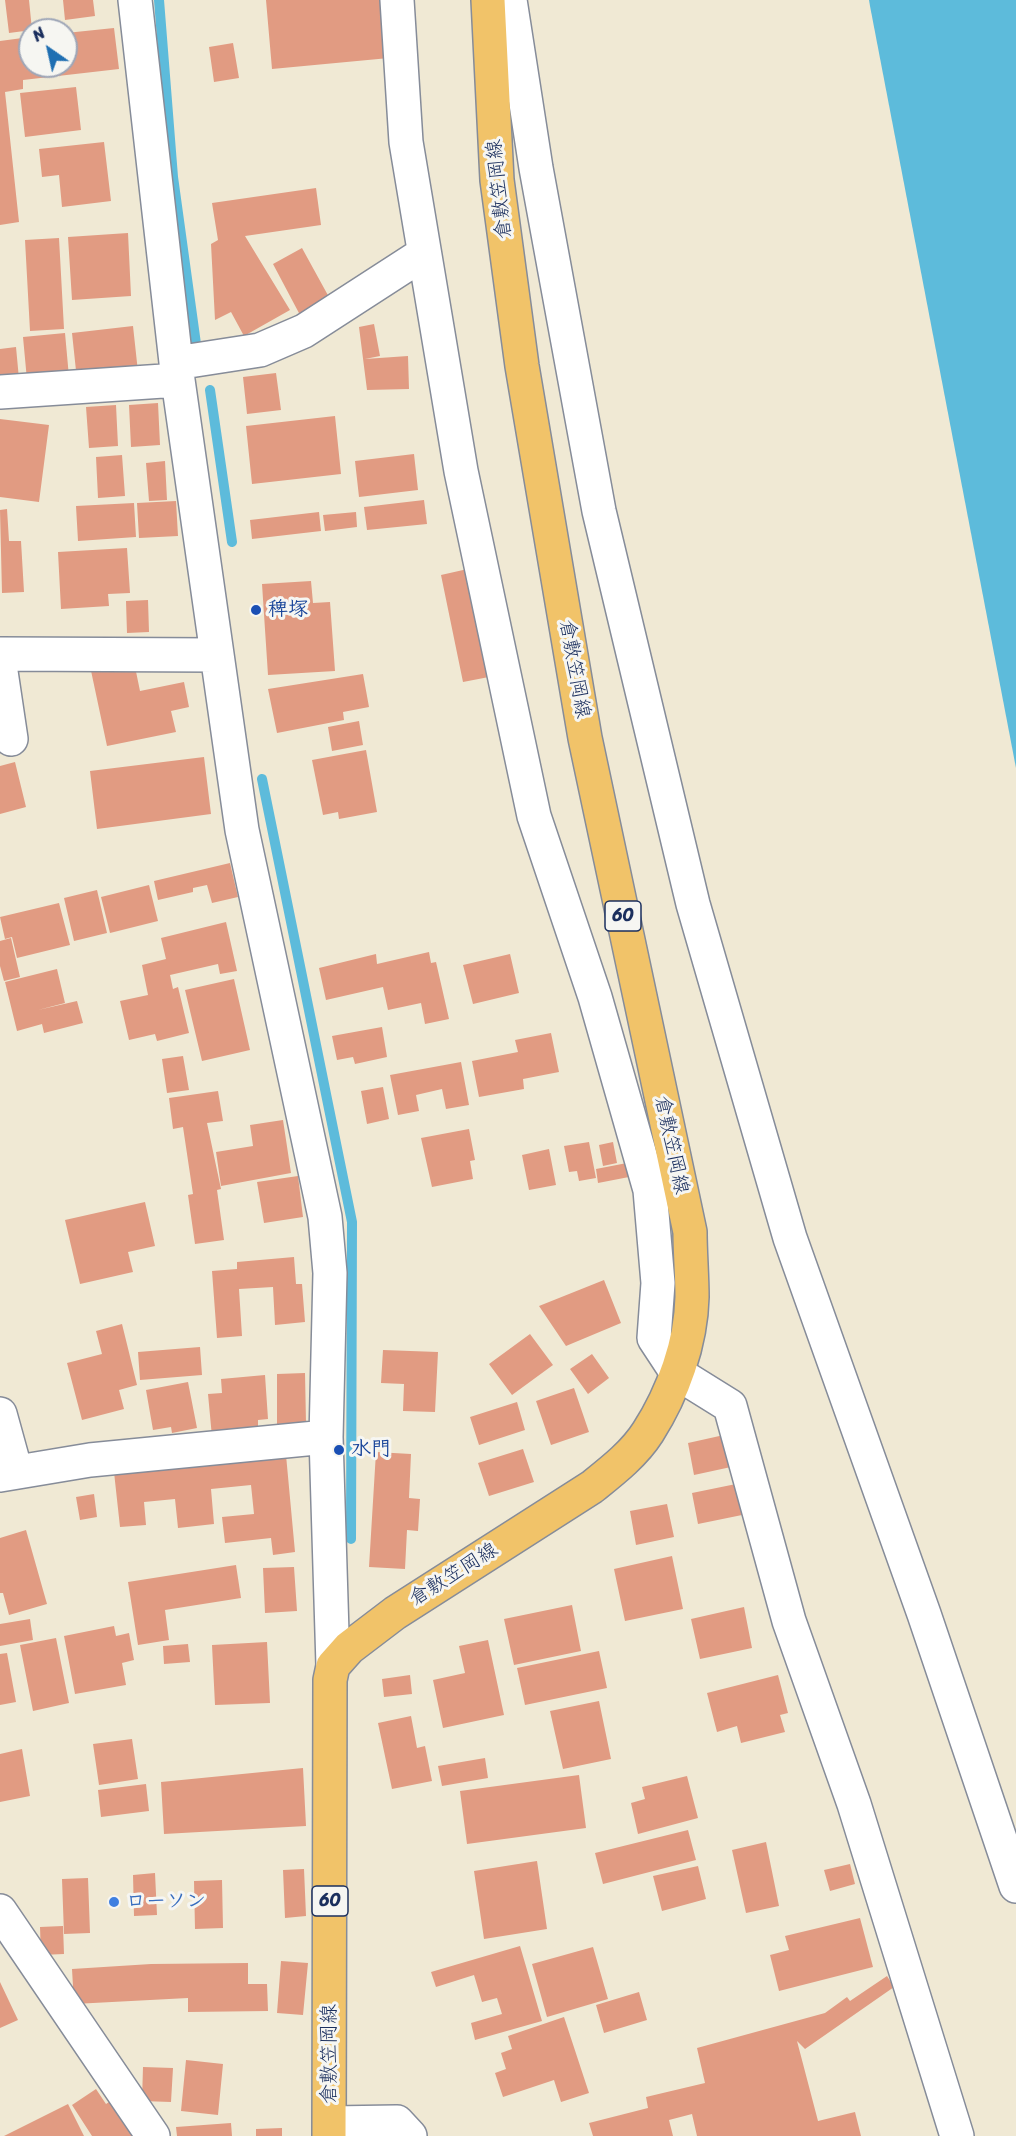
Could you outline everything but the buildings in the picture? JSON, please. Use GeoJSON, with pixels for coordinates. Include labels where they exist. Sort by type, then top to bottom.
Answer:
{"type":"FeatureCollection","features":[{"type":"Feature","properties":{"kind":"main road","name":"倉敷笠岡線"},"geometry":{"type":"LineString","coordinates":[[330,2129],[330,1680],[333,1666],[349,1648],[394,1613],[592,1487],[621,1464],[648,1432],[677,1373],[687,1341],[692,1298],[690,1232],[585,738],[522,366],[497,180],[488,0]]}},
{"type":"Feature","properties":{"kind":"street"},"geometry":{"type":"LineString","coordinates":[[135,0],[177,371],[242,830],[325,1216],[330,1273],[326,1437],[333,1666]]}},
{"type":"Feature","properties":{"kind":"street"},"geometry":{"type":"LineString","coordinates":[[397,0],[406,142],[460,471],[534,816],[595,997],[650,1190],[658,1283],[654,1338],[677,1373],[730,1406],[789,1621],[854,1804],[957,2136]]}},
{"type":"Feature","properties":{"kind":"street"},"geometry":{"type":"LineString","coordinates":[[510,0],[533,148],[599,511],[693,904],[790,1238],[924,1614],[1016,1886]]}},
{"type":"Feature","properties":{"kind":"street"},"geometry":{"type":"LineString","coordinates":[[495,135],[518,132],[533,148]]}},
{"type":"Feature","properties":{"kind":"street"},"geometry":{"type":"LineString","coordinates":[[0,392],[177,371],[260,350],[304,331],[423,254]]}},
{"type":"Feature","properties":{"kind":"street"},"geometry":{"type":"LineString","coordinates":[[0,654],[217,655]]}},
{"type":"Feature","properties":{"kind":"street"},"geometry":{"type":"LineString","coordinates":[[0,665],[11,739]]}},
{"type":"Feature","properties":{"kind":"street"},"geometry":{"type":"LineString","coordinates":[[0,1414],[8,1474],[90,1461],[326,1437]]}},
{"type":"Feature","properties":{"kind":"street"},"geometry":{"type":"LineString","coordinates":[[0,1911],[153,2136]]}},
{"type":"Feature","properties":{"kind":"street"},"geometry":{"type":"LineString","coordinates":[[330,2129],[397,2122],[410,2136]]}},
{"type":"Feature","properties":{"kind":"water"},"geometry":{"type":"Polygon","coordinates":[[[869,0],[1016,0],[1016,768],[870,6],[869,0]]]}},
{"type":"Feature","properties":{"kind":"waterway"},"geometry":{"type":"LineString","coordinates":[[159,0],[173,177],[196,344]]}},
{"type":"Feature","properties":{"kind":"waterway"},"geometry":{"type":"LineString","coordinates":[[210,390],[232,542]]}},
{"type":"Feature","properties":{"kind":"waterway"},"geometry":{"type":"LineString","coordinates":[[262,779],[352,1222],[351,1539]]}},
{"type":"Feature","properties":{"kind":"place","name":"稗塚"},"geometry":{"type":"Point","coordinates":[256,610]}},
{"type":"Feature","properties":{"kind":"place","name":"水門"},"geometry":{"type":"Point","coordinates":[339,1450]}},
{"type":"Feature","properties":{"kind":"place","name":"ローソン"},"geometry":{"type":"Point","coordinates":[114,1902]}}]}
